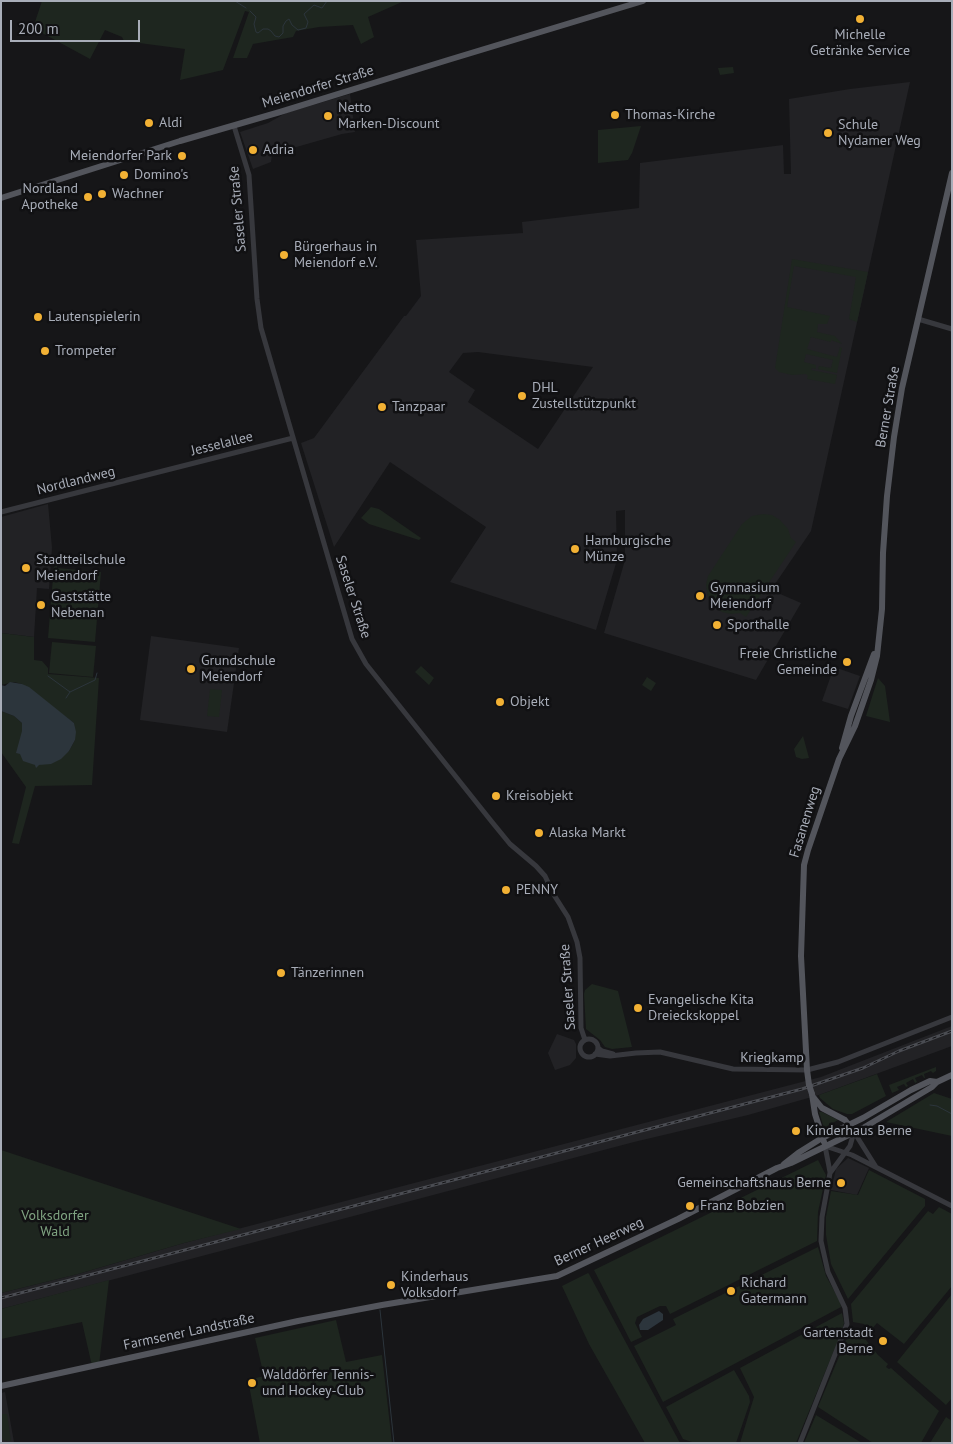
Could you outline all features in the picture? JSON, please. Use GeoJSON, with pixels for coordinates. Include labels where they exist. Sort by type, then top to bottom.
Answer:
{"type":"FeatureCollection","features":[{"type":"Feature","properties":{"kind":"main road","name":"Meiendorfer Straße"},"geometry":{"type":"LineString","coordinates":[[1,198],[180,141],[643,1]]}},
{"type":"Feature","properties":{"kind":"main road","name":"Berner Straße"},"geometry":{"type":"LineString","coordinates":[[870,672],[877,649],[882,616],[883,553],[887,496],[902,388],[952,173]]}},
{"type":"Feature","properties":{"kind":"main road","name":"Fasanenweg"},"geometry":{"type":"LineString","coordinates":[[825,1146],[809,1085],[807,1070],[805,1004],[803,997],[803,872],[806,856],[842,750],[850,738],[870,672]]}},
{"type":"Feature","properties":{"kind":"main road","name":"Berner Heerweg"},"geometry":{"type":"LineString","coordinates":[[783,1165],[791,1163],[854,1132],[952,1075]]}},
{"type":"Feature","properties":{"kind":"main road","name":"Berner Heerweg"},"geometry":{"type":"LineString","coordinates":[[382,1305],[557,1276],[678,1219],[783,1165],[822,1138],[918,1087],[930,1081],[937,1082]]}},
{"type":"Feature","properties":{"kind":"main road"},"geometry":{"type":"LineString","coordinates":[[812,1094],[822,1108],[845,1120],[849,1125]]}},
{"type":"Feature","properties":{"kind":"main road","name":"Farmsener Landstraße"},"geometry":{"type":"LineString","coordinates":[[1,1386],[279,1325],[382,1305]]}},
{"type":"Feature","properties":{"kind":"street","name":"Saseler Straße"},"geometry":{"type":"LineString","coordinates":[[234,126],[249,175],[257,299],[261,328],[352,639],[366,664],[504,838],[545,876],[576,935],[580,958],[580,1028],[585,1040]]}},
{"type":"Feature","properties":{"kind":"street"},"geometry":{"type":"LineString","coordinates":[[918,320],[952,329]]}},
{"type":"Feature","properties":{"kind":"street","name":"Jesselallee"},"geometry":{"type":"LineString","coordinates":[[157,472],[293,438]]}},
{"type":"Feature","properties":{"kind":"street","name":"Nordlandweg"},"geometry":{"type":"LineString","coordinates":[[1,512],[157,472]]}},
{"type":"Feature","properties":{"kind":"street","name":"Kriegkamp"},"geometry":{"type":"LineString","coordinates":[[595,1054],[604,1057],[660,1052],[733,1070],[807,1070],[838,1062],[952,1017]]}},
{"type":"Feature","properties":{"kind":"street","name":"Saseler Straße"},"geometry":{"type":"LineString","coordinates":[[585,1040],[593,1040],[598,1048]]}},
{"type":"Feature","properties":{"kind":"street","name":"Saseler Straße"},"geometry":{"type":"LineString","coordinates":[[585,1040],[580,1046],[582,1053],[588,1057],[595,1054]]}},
{"type":"Feature","properties":{"kind":"street"},"geometry":{"type":"LineString","coordinates":[[595,1054],[598,1048]]}},
{"type":"Feature","properties":{"kind":"street","name":"Kriegkamp"},"geometry":{"type":"LineString","coordinates":[[598,1048],[615,1055]]}},
{"type":"Feature","properties":{"kind":"street"},"geometry":{"type":"LineString","coordinates":[[849,1125],[876,1167]]}},
{"type":"Feature","properties":{"kind":"street"},"geometry":{"type":"LineString","coordinates":[[830,1173],[851,1144],[854,1132]]}},
{"type":"Feature","properties":{"kind":"street"},"geometry":{"type":"LineString","coordinates":[[800,1443],[847,1324],[845,1308],[828,1272],[821,1242],[822,1217],[830,1173],[825,1146],[845,1152],[952,1206]]}},
{"type":"Feature","properties":{"kind":"shaded area"},"geometry":{"type":"Polygon","coordinates":[[[910,82],[811,531],[771,590],[801,603],[756,680],[604,633],[625,560],[625,510],[616,511],[617,560],[596,630],[450,582],[486,527],[390,462],[334,547],[301,443],[314,438],[404,316],[406,316],[421,296],[416,240],[523,233],[522,222],[639,208],[640,163],[783,145],[784,174],[791,174],[789,99],[910,82]],[[478,352],[463,353],[449,372],[475,390],[468,402],[538,449],[593,367],[478,352]]]}},
{"type":"Feature","properties":{"kind":"shaded area"},"geometry":{"type":"Polygon","coordinates":[[[350,94],[355,132],[272,154],[271,162],[253,169],[240,132],[268,123],[286,113],[350,94]]]}},
{"type":"Feature","properties":{"kind":"shaded area","name":"Stadtteilschule Meiendorf"},"geometry":{"type":"Polygon","coordinates":[[[48,504],[52,548],[49,589],[37,588],[34,637],[1,633],[1,517],[48,504]]]}},
{"type":"Feature","properties":{"kind":"shaded area","name":"Grundschule Meiendorf"},"geometry":{"type":"Polygon","coordinates":[[[151,636],[239,648],[227,732],[140,720],[151,636]]]}},
{"type":"Feature","properties":{"kind":"shaded area"},"geometry":{"type":"Polygon","coordinates":[[[834,667],[860,676],[848,709],[822,701],[834,667]]]}},
{"type":"Feature","properties":{"kind":"shaded area"},"geometry":{"type":"Polygon","coordinates":[[[10,682],[29,687],[74,723],[75,740],[69,751],[61,759],[51,764],[39,765],[36,768],[35,765],[23,761],[20,754],[16,753],[22,731],[22,723],[14,716],[1,711],[1,685],[5,686],[10,682]]]}},
{"type":"Feature","properties":{"kind":"shaded area"},"geometry":{"type":"Polygon","coordinates":[[[952,1026],[952,1046],[819,1095],[1,1309],[1,1293],[78,1274],[184,1243],[821,1077],[952,1026]]]}},
{"type":"Feature","properties":{"kind":"shaded area"},"geometry":{"type":"Polygon","coordinates":[[[557,1034],[574,1040],[576,1044],[576,1058],[570,1065],[555,1070],[548,1053],[557,1034]]]}},
{"type":"Feature","properties":{"kind":"shaded area"},"geometry":{"type":"Polygon","coordinates":[[[848,1158],[869,1168],[857,1195],[831,1190],[836,1169],[848,1158]]]}},
{"type":"Feature","properties":{"kind":"shaded area"},"geometry":{"type":"Polygon","coordinates":[[[659,1311],[663,1314],[663,1320],[648,1330],[640,1330],[639,1325],[643,1319],[659,1311]]]}},
{"type":"Feature","properties":{"kind":"shaded area"},"geometry":{"type":"Polygon","coordinates":[[[5,1392],[14,1442],[1,1443],[1,1393],[5,1392]]]}},
{"type":"Feature","properties":{"kind":"green space"},"geometry":{"type":"Polygon","coordinates":[[[42,1],[402,2],[368,17],[374,37],[361,44],[353,25],[319,27],[296,31],[293,37],[253,44],[247,58],[233,58],[249,12],[245,11],[223,70],[180,80],[185,49],[124,41],[122,37],[105,30],[90,59],[33,28],[42,1]]]}},
{"type":"Feature","properties":{"kind":"green space"},"geometry":{"type":"Polygon","coordinates":[[[733,67],[734,73],[720,75],[718,68],[733,67]]]}},
{"type":"Feature","properties":{"kind":"green space"},"geometry":{"type":"Polygon","coordinates":[[[641,126],[628,160],[598,163],[598,130],[641,126]]]}},
{"type":"Feature","properties":{"kind":"green space"},"geometry":{"type":"Polygon","coordinates":[[[792,259],[868,272],[857,322],[849,319],[856,277],[794,266],[787,307],[830,316],[827,324],[818,324],[817,332],[835,336],[842,344],[811,337],[807,349],[837,357],[840,347],[842,348],[837,373],[818,369],[819,366],[831,368],[833,360],[806,354],[804,362],[816,365],[816,369],[812,368],[811,370],[837,375],[835,384],[807,379],[808,376],[806,374],[792,375],[779,372],[775,368],[792,259]]]}},
{"type":"Feature","properties":{"kind":"green space"},"geometry":{"type":"Polygon","coordinates":[[[371,507],[379,509],[421,538],[419,540],[369,524],[361,518],[371,507]]]}},
{"type":"Feature","properties":{"kind":"green space"},"geometry":{"type":"Polygon","coordinates":[[[772,515],[780,520],[788,529],[791,538],[796,542],[746,617],[740,613],[722,612],[713,605],[708,597],[706,585],[708,576],[742,524],[752,516],[772,515]]]}},
{"type":"Feature","properties":{"kind":"green space"},"geometry":{"type":"Polygon","coordinates":[[[54,565],[57,565],[57,568],[101,572],[95,642],[48,638],[54,565]]]}},
{"type":"Feature","properties":{"kind":"green space"},"geometry":{"type":"Polygon","coordinates":[[[1,633],[34,637],[34,660],[42,661],[48,668],[48,674],[99,678],[92,785],[35,786],[19,844],[12,843],[26,787],[1,752],[1,711],[14,716],[22,723],[23,731],[18,751],[35,765],[39,765],[69,751],[75,740],[74,723],[22,684],[14,682],[1,685],[1,633]]]}},
{"type":"Feature","properties":{"kind":"green space"},"geometry":{"type":"Polygon","coordinates":[[[52,642],[96,646],[93,677],[49,673],[52,642]]]}},
{"type":"Feature","properties":{"kind":"green space"},"geometry":{"type":"Polygon","coordinates":[[[421,666],[434,678],[429,685],[415,672],[421,666]]]}},
{"type":"Feature","properties":{"kind":"green space"},"geometry":{"type":"Polygon","coordinates":[[[647,677],[656,683],[651,691],[642,685],[647,677]]]}},
{"type":"Feature","properties":{"kind":"green space"},"geometry":{"type":"Polygon","coordinates":[[[878,678],[885,686],[890,722],[866,716],[878,678]]]}},
{"type":"Feature","properties":{"kind":"green space"},"geometry":{"type":"Polygon","coordinates":[[[210,689],[222,690],[219,717],[207,716],[210,689]]]}},
{"type":"Feature","properties":{"kind":"green space"},"geometry":{"type":"Polygon","coordinates":[[[803,736],[809,758],[802,759],[796,757],[794,749],[803,736]]]}},
{"type":"Feature","properties":{"kind":"green space"},"geometry":{"type":"Polygon","coordinates":[[[592,984],[618,991],[632,1047],[612,1049],[605,1047],[600,1040],[586,1029],[584,994],[585,990],[592,984]]]}},
{"type":"Feature","properties":{"kind":"green space"},"geometry":{"type":"Polygon","coordinates":[[[936,1067],[936,1071],[933,1073],[931,1071],[924,1074],[925,1078],[922,1075],[915,1078],[917,1082],[915,1083],[913,1079],[906,1083],[908,1086],[906,1087],[904,1084],[897,1087],[899,1090],[892,1093],[889,1085],[936,1067]]]}},
{"type":"Feature","properties":{"kind":"green space"},"geometry":{"type":"Polygon","coordinates":[[[877,1074],[886,1096],[852,1114],[833,1109],[820,1098],[819,1095],[877,1074]]]}},
{"type":"Feature","properties":{"kind":"green space"},"geometry":{"type":"Polygon","coordinates":[[[934,1093],[952,1099],[952,1136],[886,1122],[934,1093]]]}},
{"type":"Feature","properties":{"kind":"green space"},"geometry":{"type":"Polygon","coordinates":[[[819,1112],[822,1112],[838,1120],[824,1128],[819,1112]]]}},
{"type":"Feature","properties":{"kind":"green space","name":"Volksdorfer Wald"},"geometry":{"type":"Polygon","coordinates":[[[1,1150],[241,1229],[1,1293],[1,1150]]]}},
{"type":"Feature","properties":{"kind":"green space"},"geometry":{"type":"Polygon","coordinates":[[[818,1160],[826,1175],[818,1212],[817,1241],[670,1314],[666,1306],[660,1306],[637,1317],[635,1323],[642,1337],[631,1342],[594,1270],[818,1160]]]}},
{"type":"Feature","properties":{"kind":"green space"},"geometry":{"type":"Polygon","coordinates":[[[869,1170],[925,1199],[925,1206],[848,1299],[831,1264],[826,1235],[826,1217],[831,1191],[858,1195],[869,1170]]]}},
{"type":"Feature","properties":{"kind":"green space"},"geometry":{"type":"Polygon","coordinates":[[[939,1207],[952,1214],[952,1286],[904,1344],[877,1323],[870,1331],[864,1324],[853,1322],[851,1304],[928,1211],[933,1214],[939,1207]]]}},
{"type":"Feature","properties":{"kind":"green space"},"geometry":{"type":"Polygon","coordinates":[[[818,1247],[826,1276],[840,1301],[841,1307],[663,1402],[634,1346],[676,1325],[673,1319],[818,1247]]]}},
{"type":"Feature","properties":{"kind":"green space"},"geometry":{"type":"Polygon","coordinates":[[[588,1273],[680,1443],[645,1443],[589,1344],[562,1286],[588,1273]]]}},
{"type":"Feature","properties":{"kind":"green space"},"geometry":{"type":"Polygon","coordinates":[[[109,1280],[99,1365],[92,1366],[82,1322],[1,1339],[1,1309],[109,1280]]]}},
{"type":"Feature","properties":{"kind":"green space"},"geometry":{"type":"Polygon","coordinates":[[[952,1294],[952,1398],[946,1405],[897,1362],[952,1294]]]}},
{"type":"Feature","properties":{"kind":"green space"},"geometry":{"type":"Polygon","coordinates":[[[842,1313],[844,1323],[842,1331],[796,1443],[740,1443],[754,1397],[740,1368],[842,1313]]]}},
{"type":"Feature","properties":{"kind":"green space"},"geometry":{"type":"Polygon","coordinates":[[[336,1320],[346,1362],[382,1355],[392,1443],[260,1443],[248,1380],[264,1376],[255,1338],[336,1320]]]}},
{"type":"Feature","properties":{"kind":"green space"},"geometry":{"type":"Polygon","coordinates":[[[858,1330],[878,1355],[888,1364],[886,1367],[891,1368],[939,1411],[921,1443],[873,1443],[818,1407],[848,1335],[858,1330]]]}},
{"type":"Feature","properties":{"kind":"green space"},"geometry":{"type":"Polygon","coordinates":[[[734,1370],[749,1396],[750,1402],[736,1443],[695,1443],[683,1439],[666,1407],[734,1370]]]}},
{"type":"Feature","properties":{"kind":"green space"},"geometry":{"type":"Polygon","coordinates":[[[1,1414],[7,1414],[11,1441],[1,1439],[1,1414]]]}},
{"type":"Feature","properties":{"kind":"green space"},"geometry":{"type":"Polygon","coordinates":[[[816,1415],[862,1443],[804,1443],[816,1415]]]}},
{"type":"Feature","properties":{"kind":"green space"},"geometry":{"type":"Polygon","coordinates":[[[946,1417],[952,1421],[952,1443],[930,1443],[946,1417]]]}},
{"type":"Feature","properties":{"kind":"waterway"},"geometry":{"type":"LineString","coordinates":[[235,1],[246,8]]}},
{"type":"Feature","properties":{"kind":"waterway"},"geometry":{"type":"LineString","coordinates":[[250,11],[256,17],[254,24],[256,32],[268,29],[275,36],[279,37],[283,33],[283,26],[289,19],[298,30],[306,28],[308,22],[304,14],[314,5],[322,8],[327,1]]}},
{"type":"Feature","properties":{"kind":"waterway"},"geometry":{"type":"LineString","coordinates":[[70,692],[95,680],[97,673]]}},
{"type":"Feature","properties":{"kind":"waterway"},"geometry":{"type":"LineString","coordinates":[[48,676],[70,692],[66,698]]}},
{"type":"Feature","properties":{"kind":"waterway"},"geometry":{"type":"LineString","coordinates":[[930,1105],[937,1106],[952,1114]]}},
{"type":"Feature","properties":{"kind":"waterway"},"geometry":{"type":"LineString","coordinates":[[380,1310],[394,1443]]}},
{"type":"Feature","properties":{"kind":"railway"},"geometry":{"type":"LineString","coordinates":[[1,1298],[802,1089],[863,1068],[899,1051],[952,1031]]}},
{"type":"Feature","properties":{"kind":"place","name":"Michelle Getränke Service"},"geometry":{"type":"Point","coordinates":[860,19]}},
{"type":"Feature","properties":{"kind":"place","name":"Thomas-Kirche"},"geometry":{"type":"Point","coordinates":[615,115]}},
{"type":"Feature","properties":{"kind":"place","name":"Netto Marken-Discount"},"geometry":{"type":"Point","coordinates":[328,116]}},
{"type":"Feature","properties":{"kind":"place","name":"Aldi"},"geometry":{"type":"Point","coordinates":[149,123]}},
{"type":"Feature","properties":{"kind":"place","name":"Schule Nydamer Weg"},"geometry":{"type":"Point","coordinates":[828,133]}},
{"type":"Feature","properties":{"kind":"place","name":"Adria"},"geometry":{"type":"Point","coordinates":[253,150]}},
{"type":"Feature","properties":{"kind":"place","name":"Meiendorfer Park"},"geometry":{"type":"Point","coordinates":[182,156]}},
{"type":"Feature","properties":{"kind":"place","name":"Domino's"},"geometry":{"type":"Point","coordinates":[124,175]}},
{"type":"Feature","properties":{"kind":"place","name":"Wachner"},"geometry":{"type":"Point","coordinates":[102,194]}},
{"type":"Feature","properties":{"kind":"place","name":"Nordland Apotheke"},"geometry":{"type":"Point","coordinates":[88,197]}},
{"type":"Feature","properties":{"kind":"place","name":"Bürgerhaus in Meiendorf e.V."},"geometry":{"type":"Point","coordinates":[284,255]}},
{"type":"Feature","properties":{"kind":"place","name":"Lautenspielerin"},"geometry":{"type":"Point","coordinates":[38,317]}},
{"type":"Feature","properties":{"kind":"place","name":"Trompeter"},"geometry":{"type":"Point","coordinates":[45,351]}},
{"type":"Feature","properties":{"kind":"place","name":"DHL Zustellstützpunkt"},"geometry":{"type":"Point","coordinates":[522,396]}},
{"type":"Feature","properties":{"kind":"place","name":"Tanzpaar"},"geometry":{"type":"Point","coordinates":[382,407]}},
{"type":"Feature","properties":{"kind":"place","name":"Hamburgische Münze"},"geometry":{"type":"Point","coordinates":[575,549]}},
{"type":"Feature","properties":{"kind":"place","name":"Stadtteilschule Meiendorf"},"geometry":{"type":"Point","coordinates":[26,568]}},
{"type":"Feature","properties":{"kind":"place","name":"Gymnasium Meiendorf"},"geometry":{"type":"Point","coordinates":[700,596]}},
{"type":"Feature","properties":{"kind":"place","name":"Gaststätte Nebenan"},"geometry":{"type":"Point","coordinates":[41,605]}},
{"type":"Feature","properties":{"kind":"place","name":"Sporthalle"},"geometry":{"type":"Point","coordinates":[717,625]}},
{"type":"Feature","properties":{"kind":"place","name":"Freie Christliche Gemeinde"},"geometry":{"type":"Point","coordinates":[847,662]}},
{"type":"Feature","properties":{"kind":"place","name":"Grundschule Meiendorf"},"geometry":{"type":"Point","coordinates":[191,669]}},
{"type":"Feature","properties":{"kind":"place","name":"Objekt"},"geometry":{"type":"Point","coordinates":[500,702]}},
{"type":"Feature","properties":{"kind":"place","name":"Kreisobjekt"},"geometry":{"type":"Point","coordinates":[496,796]}},
{"type":"Feature","properties":{"kind":"place","name":"Alaska Markt"},"geometry":{"type":"Point","coordinates":[539,833]}},
{"type":"Feature","properties":{"kind":"place","name":"PENNY"},"geometry":{"type":"Point","coordinates":[506,890]}},
{"type":"Feature","properties":{"kind":"place","name":"Tänzerinnen"},"geometry":{"type":"Point","coordinates":[281,973]}},
{"type":"Feature","properties":{"kind":"place","name":"Evangelische Kita Dreieckskoppel"},"geometry":{"type":"Point","coordinates":[638,1008]}},
{"type":"Feature","properties":{"kind":"place","name":"Kinderhaus Berne"},"geometry":{"type":"Point","coordinates":[796,1131]}},
{"type":"Feature","properties":{"kind":"place","name":"Gemeinschaftshaus Berne"},"geometry":{"type":"Point","coordinates":[841,1183]}},
{"type":"Feature","properties":{"kind":"place","name":"Franz Bobzien"},"geometry":{"type":"Point","coordinates":[690,1206]}},
{"type":"Feature","properties":{"kind":"place","name":"Kinderhaus Volksdorf"},"geometry":{"type":"Point","coordinates":[391,1285]}},
{"type":"Feature","properties":{"kind":"place","name":"Richard Gatermann"},"geometry":{"type":"Point","coordinates":[731,1291]}},
{"type":"Feature","properties":{"kind":"place","name":"Gartenstadt Berne"},"geometry":{"type":"Point","coordinates":[883,1341]}},
{"type":"Feature","properties":{"kind":"place","name":"Walddörfer Tennis- und Hockey-Club"},"geometry":{"type":"Point","coordinates":[252,1383]}}]}
